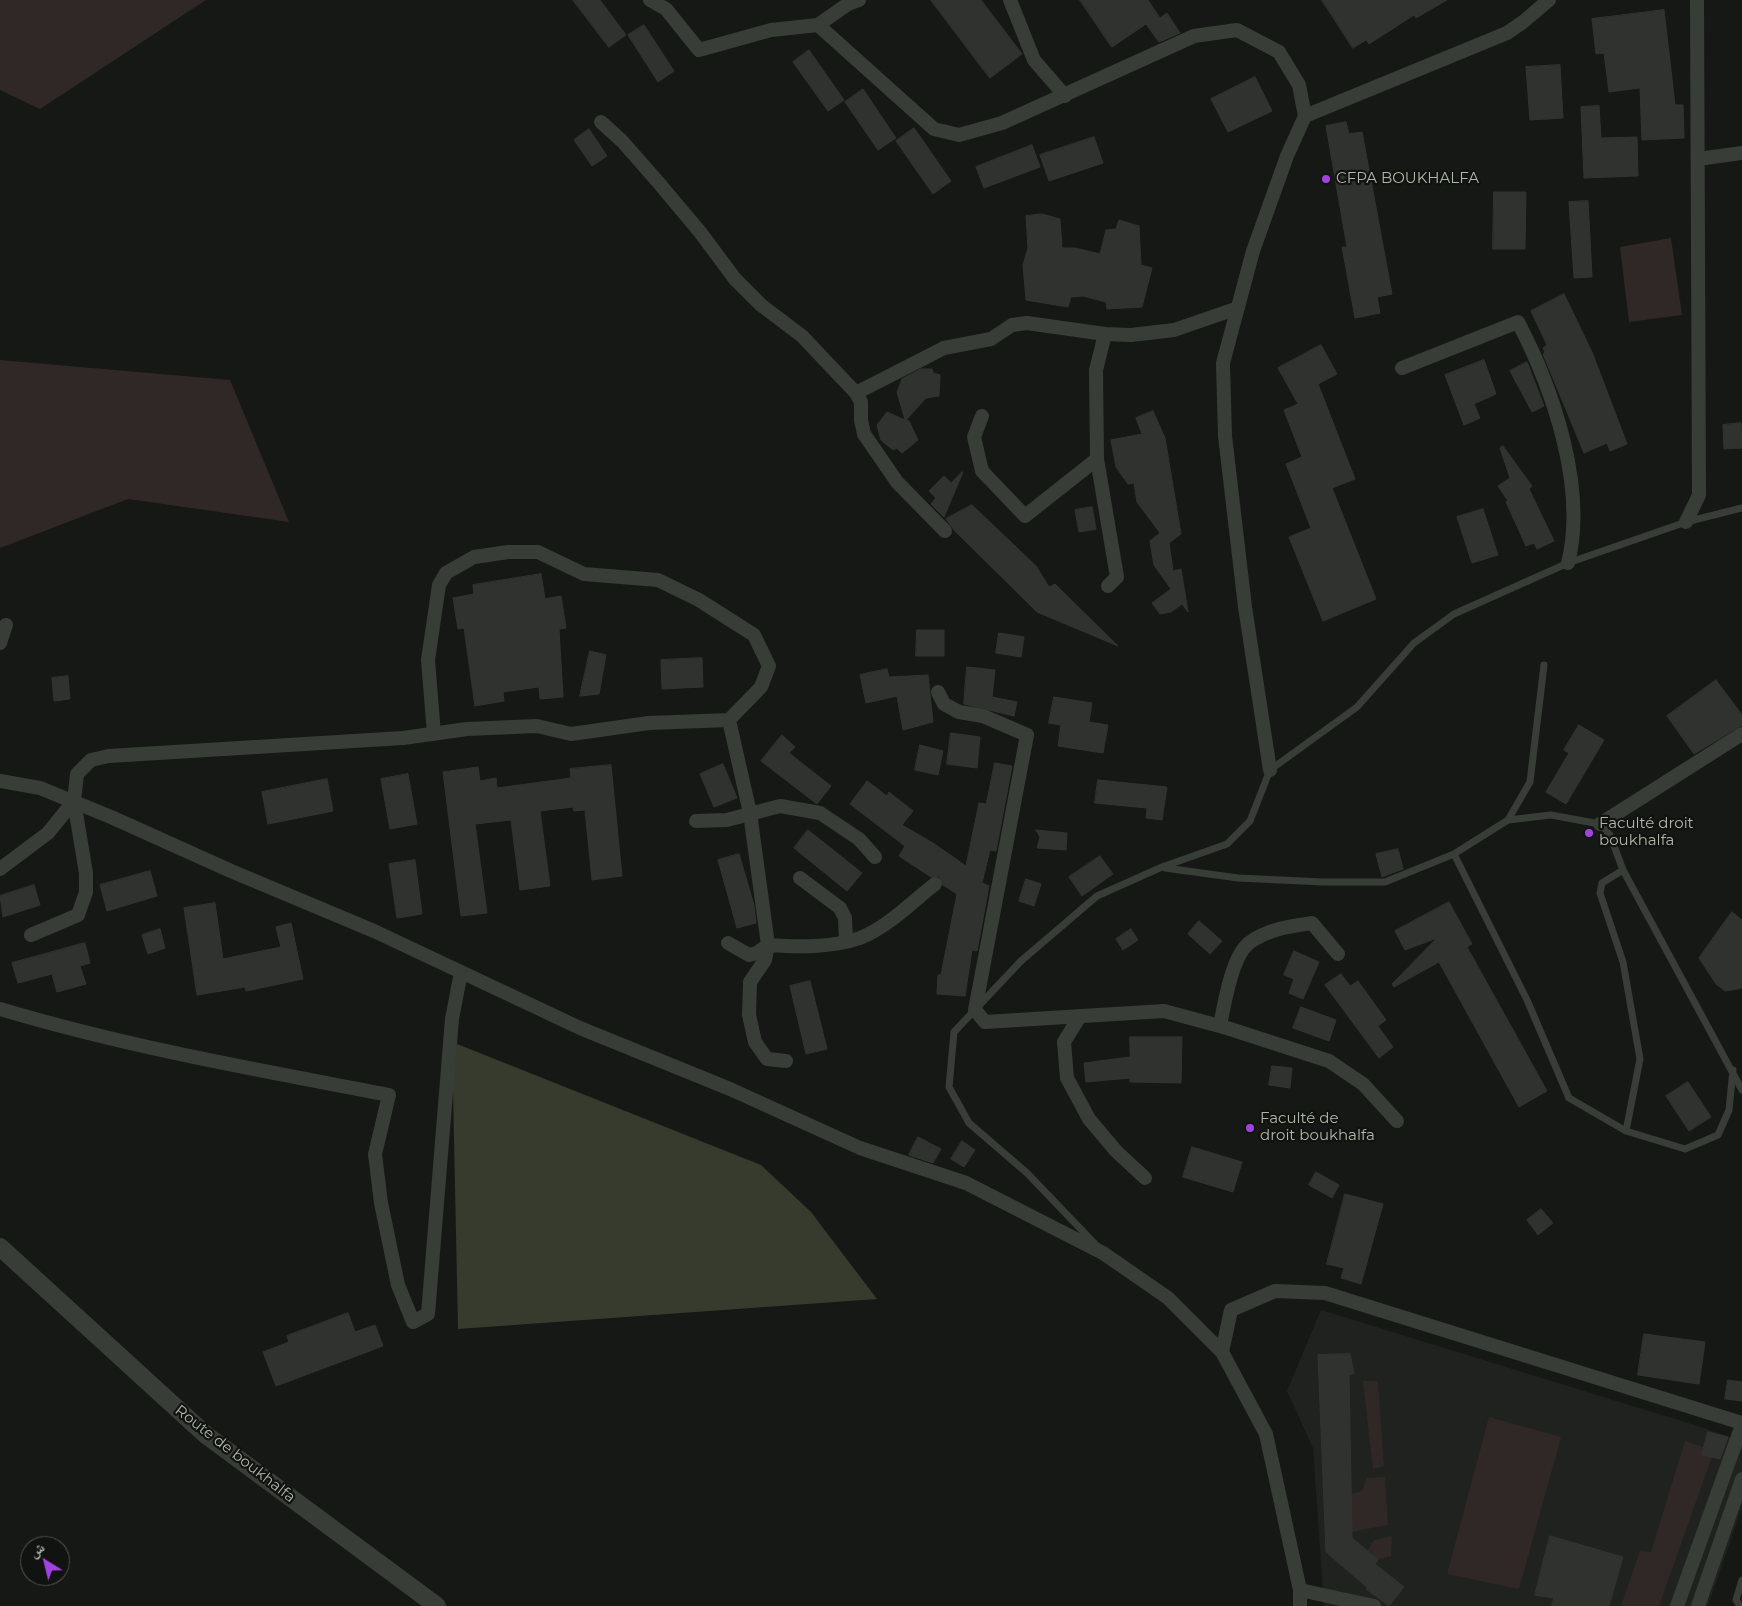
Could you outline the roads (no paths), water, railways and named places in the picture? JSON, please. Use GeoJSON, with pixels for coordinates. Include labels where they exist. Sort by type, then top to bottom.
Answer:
{"type":"FeatureCollection","features":[{"type":"Feature","properties":{"kind":"street"},"geometry":{"type":"LineString","coordinates":[[650,0],[666,9],[699,50],[771,30],[818,25],[848,4],[858,0]]}},
{"type":"Feature","properties":{"kind":"street"},"geometry":{"type":"LineString","coordinates":[[1010,0],[1034,60],[1065,96]]}},
{"type":"Feature","properties":{"kind":"street"},"geometry":{"type":"LineString","coordinates":[[1305,116],[1507,33],[1549,0]]}},
{"type":"Feature","properties":{"kind":"street"},"geometry":{"type":"LineString","coordinates":[[1686,522],[1699,495],[1697,0]]}},
{"type":"Feature","properties":{"kind":"street"},"geometry":{"type":"LineString","coordinates":[[818,25],[934,129],[959,135],[1002,124],[1194,36],[1237,30],[1279,52],[1298,85],[1305,116],[1287,156],[1253,251],[1223,363],[1225,436],[1245,607],[1270,770]]}},
{"type":"Feature","properties":{"kind":"street"},"geometry":{"type":"LineString","coordinates":[[600,122],[622,141],[652,175],[700,232],[735,279],[761,305],[802,336],[856,393],[861,402],[861,420],[864,434],[897,482],[945,531]]}},
{"type":"Feature","properties":{"kind":"street"},"geometry":{"type":"LineString","coordinates":[[1698,160],[1742,153]]}},
{"type":"Feature","properties":{"kind":"street"},"geometry":{"type":"LineString","coordinates":[[856,393],[944,348],[991,338],[1012,325],[1027,323],[1105,334],[1132,335],[1174,330],[1238,308]]}},
{"type":"Feature","properties":{"kind":"street"},"geometry":{"type":"LineString","coordinates":[[1402,368],[1518,322],[1535,354],[1569,458],[1574,538],[1568,563]]}},
{"type":"Feature","properties":{"kind":"street"},"geometry":{"type":"LineString","coordinates":[[1105,334],[1096,370],[1097,459],[1117,577],[1108,586]]}},
{"type":"Feature","properties":{"kind":"street"},"geometry":{"type":"LineString","coordinates":[[982,416],[974,437],[982,471],[1025,516],[1097,459]]}},
{"type":"Feature","properties":{"kind":"street"},"geometry":{"type":"LineString","coordinates":[[30,934],[78,915],[86,892],[81,834],[74,801],[77,774],[91,760],[109,756],[403,738],[434,734],[467,729],[537,726],[571,734],[649,723],[729,720],[761,687],[769,666],[754,635],[699,600],[658,580],[584,574],[538,552],[508,552],[474,557],[446,573],[439,585],[428,660],[434,734]]}},
{"type":"Feature","properties":{"kind":"street"},"geometry":{"type":"LineString","coordinates":[[0,643],[6,625]]}},
{"type":"Feature","properties":{"kind":"street"},"geometry":{"type":"LineString","coordinates":[[938,692],[944,704],[959,712],[983,716],[1027,735],[975,1010],[985,1022],[1164,1011],[1220,1026],[1329,1060],[1362,1084],[1397,1121]]}},
{"type":"Feature","properties":{"kind":"street"},"geometry":{"type":"LineString","coordinates":[[729,720],[750,813],[768,945],[765,960],[750,982],[749,1015],[755,1042],[767,1059],[786,1061]]}},
{"type":"Feature","properties":{"kind":"street"},"geometry":{"type":"LineString","coordinates":[[1600,824],[1742,734]]}},
{"type":"Feature","properties":{"kind":"street"},"geometry":{"type":"LineString","coordinates":[[0,781],[40,788],[74,801],[374,931],[580,1028],[730,1089],[860,1148],[966,1183],[1103,1253],[1168,1298],[1222,1352],[1266,1434],[1300,1590],[1300,1606]]}},
{"type":"Feature","properties":{"kind":"street"},"geometry":{"type":"LineString","coordinates":[[0,869],[48,833],[74,801]]}},
{"type":"Feature","properties":{"kind":"street"},"geometry":{"type":"LineString","coordinates":[[696,821],[727,820],[780,806],[820,813],[859,839],[875,857]]}},
{"type":"Feature","properties":{"kind":"street"},"geometry":{"type":"LineString","coordinates":[[800,878],[840,908],[845,918],[846,940]]}},
{"type":"Feature","properties":{"kind":"street"},"geometry":{"type":"LineString","coordinates":[[728,943],[749,955],[757,953],[768,945],[823,946],[860,938],[886,923],[935,884]]}},
{"type":"Feature","properties":{"kind":"street"},"geometry":{"type":"LineString","coordinates":[[1220,1026],[1230,975],[1248,943],[1281,927],[1312,923],[1338,954]]}},
{"type":"Feature","properties":{"kind":"street"},"geometry":{"type":"LineString","coordinates":[[0,1009],[62,1028],[195,1059],[388,1095],[375,1154],[381,1203],[398,1285],[413,1322],[428,1314],[452,1019],[461,972]]}},
{"type":"Feature","properties":{"kind":"street"},"geometry":{"type":"LineString","coordinates":[[1080,1016],[1064,1042],[1067,1078],[1089,1119],[1116,1151],[1146,1178]]}},
{"type":"Feature","properties":{"kind":"street","name":"Route de boukhalfa"},"geometry":{"type":"LineString","coordinates":[[0,1247],[206,1435],[437,1606]]}},
{"type":"Feature","properties":{"kind":"street"},"geometry":{"type":"LineString","coordinates":[[1222,1352],[1231,1310],[1275,1291],[1325,1293],[1742,1424],[1677,1606]]}},
{"type":"Feature","properties":{"kind":"street"},"geometry":{"type":"LineString","coordinates":[[1698,1606],[1742,1479]]}},
{"type":"Feature","properties":{"kind":"street"},"geometry":{"type":"LineString","coordinates":[[1300,1590],[1374,1606]]}},
{"type":"Feature","properties":{"kind":"lane"},"geometry":{"type":"LineString","coordinates":[[1103,1253],[1027,1173],[968,1123],[949,1087],[954,1032],[1021,961],[1097,896],[1162,867],[1227,844],[1250,821],[1270,770],[1357,707],[1414,643],[1454,614],[1568,563],[1686,522],[1742,508]]}},
{"type":"Feature","properties":{"kind":"lane"},"geometry":{"type":"LineString","coordinates":[[1508,820],[1530,782],[1544,665]]}},
{"type":"Feature","properties":{"kind":"lane"},"geometry":{"type":"LineString","coordinates":[[1162,867],[1238,878],[1323,882],[1385,882],[1454,854],[1508,820],[1551,815],[1600,824],[1610,835],[1623,870],[1733,1070],[1742,1090]]}},
{"type":"Feature","properties":{"kind":"lane"},"geometry":{"type":"LineString","coordinates":[[1454,854],[1527,1000],[1569,1098],[1626,1131],[1685,1149],[1718,1135],[1729,1110],[1733,1070]]}},
{"type":"Feature","properties":{"kind":"lane"},"geometry":{"type":"LineString","coordinates":[[1623,870],[1602,883],[1600,893],[1622,962],[1640,1059],[1626,1131]]}},
{"type":"Feature","properties":{"kind":"lane"},"geometry":{"type":"LineString","coordinates":[[1740,1606],[1736,1600],[1742,1580]]}},
{"type":"Feature","properties":{"kind":"place","name":"CFPA BOUKHALFA"},"geometry":{"type":"Point","coordinates":[1326,179]}},
{"type":"Feature","properties":{"kind":"place","name":"Faculté droit boukhalfa"},"geometry":{"type":"Point","coordinates":[1589,833]}},
{"type":"Feature","properties":{"kind":"place","name":"Faculté de droit boukhalfa"},"geometry":{"type":"Point","coordinates":[1250,1128]}}]}
